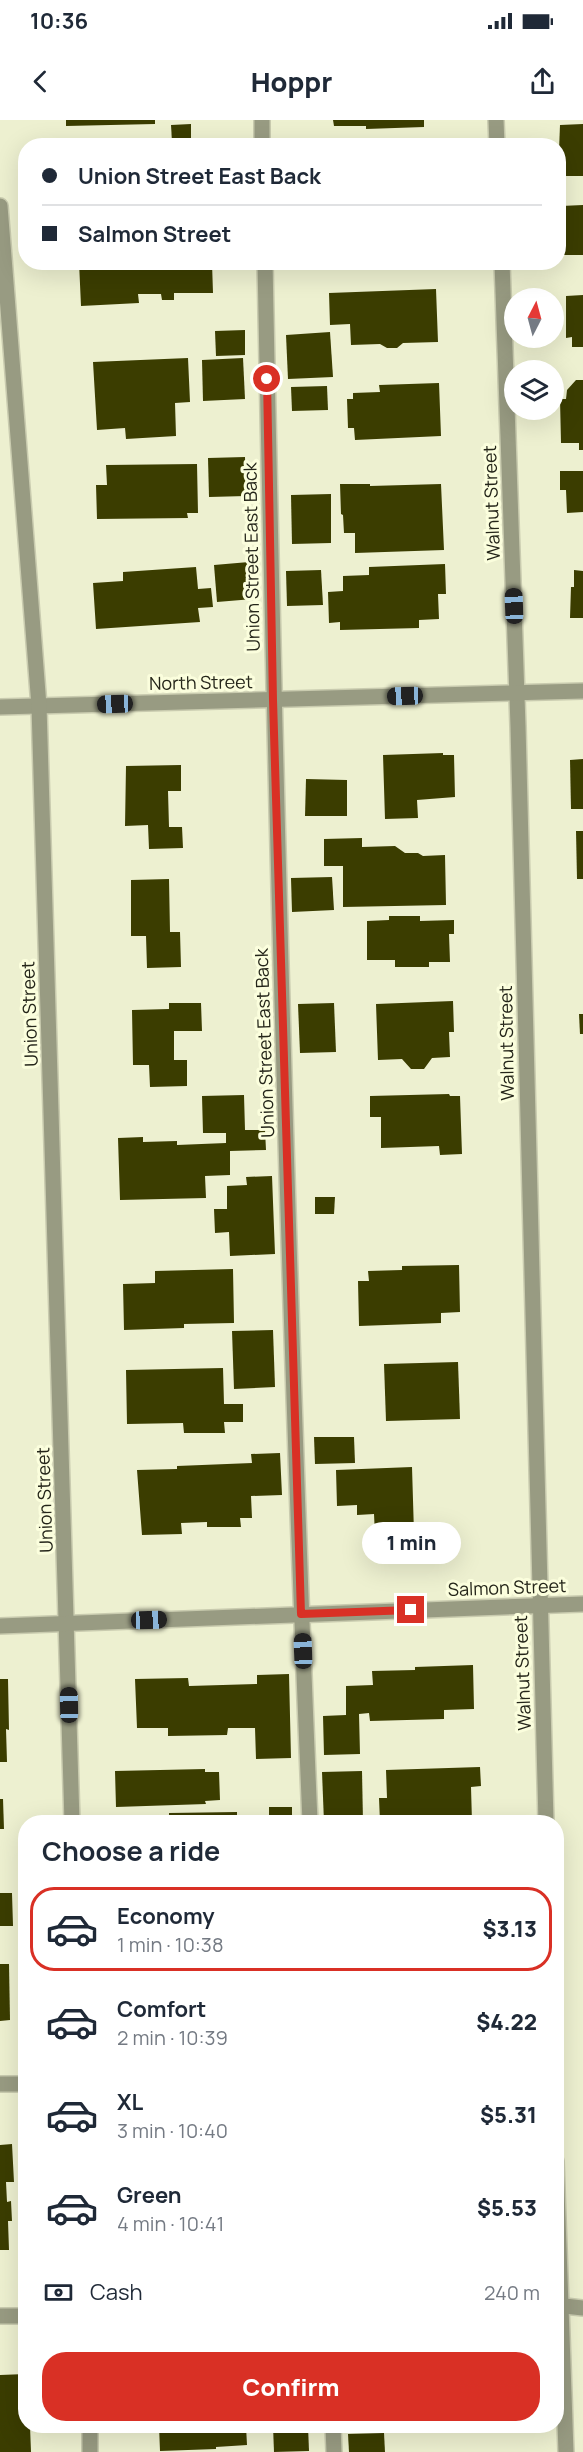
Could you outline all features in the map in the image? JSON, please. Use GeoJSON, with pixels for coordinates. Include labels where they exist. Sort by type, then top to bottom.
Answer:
{"type":"FeatureCollection","features":[{"type":"Feature","properties":{"kind":"street"},"geometry":{"type":"LineString","coordinates":[[262,120],[262,138]]}},
{"type":"Feature","properties":{"kind":"street"},"geometry":{"type":"LineString","coordinates":[[496,120],[497,138]]}},
{"type":"Feature","properties":{"kind":"street","name":"Union Street"},"geometry":{"type":"LineString","coordinates":[[0,206],[39,706],[72,1815]]}},
{"type":"Feature","properties":{"kind":"street","name":"Union Street East Back"},"geometry":{"type":"LineString","coordinates":[[265,270],[273,700],[301,1614],[310,1815]]}},
{"type":"Feature","properties":{"kind":"street","name":"Walnut Street"},"geometry":{"type":"LineString","coordinates":[[502,270],[517,692],[546,1815]]}},
{"type":"Feature","properties":{"kind":"street","name":"North Street"},"geometry":{"type":"LineString","coordinates":[[0,707],[583,691]]}},
{"type":"Feature","properties":{"kind":"street","name":"Salmon Street"},"geometry":{"type":"LineString","coordinates":[[0,1626],[583,1604]]}},
{"type":"Feature","properties":{"kind":"street"},"geometry":{"type":"LineString","coordinates":[[0,2084],[18,2084]]}},
{"type":"Feature","properties":{"kind":"street"},"geometry":{"type":"LineString","coordinates":[[564,2306],[583,2308]]}},
{"type":"Feature","properties":{"kind":"street"},"geometry":{"type":"LineString","coordinates":[[0,2316],[18,2316]]}},
{"type":"Feature","properties":{"kind":"street"},"geometry":{"type":"LineString","coordinates":[[564,2410],[566,2452]]}},
{"type":"Feature","properties":{"kind":"street"},"geometry":{"type":"LineString","coordinates":[[90,2433],[90,2452]]}},
{"type":"Feature","properties":{"kind":"street"},"geometry":{"type":"LineString","coordinates":[[333,2433],[334,2452]]}},
{"type":"Feature","properties":{"kind":"building"},"geometry":{"type":"Polygon","coordinates":[[[66,120],[155,120],[155,124],[66,126],[66,120]]]}},
{"type":"Feature","properties":{"kind":"building"},"geometry":{"type":"Polygon","coordinates":[[[333,120],[424,120],[424,127],[366,129],[366,126],[334,126],[333,120]]]}},
{"type":"Feature","properties":{"kind":"building"},"geometry":{"type":"Polygon","coordinates":[[[191,124],[191,138],[172,138],[171,125],[191,124]]]}},
{"type":"Feature","properties":{"kind":"building"},"geometry":{"type":"Polygon","coordinates":[[[583,124],[583,176],[566,176],[566,138],[559,138],[560,125],[583,124]]]}},
{"type":"Feature","properties":{"kind":"building"},"geometry":{"type":"Polygon","coordinates":[[[583,205],[583,255],[566,255],[566,206],[583,205]]]}},
{"type":"Feature","properties":{"kind":"building"},"geometry":{"type":"Polygon","coordinates":[[[79,270],[212,270],[213,293],[174,293],[174,300],[162,300],[161,294],[138,294],[139,303],[81,306],[79,270]]]}},
{"type":"Feature","properties":{"kind":"building"},"geometry":{"type":"Polygon","coordinates":[[[436,289],[438,342],[403,343],[397,348],[387,348],[380,344],[351,345],[350,324],[330,325],[329,293],[436,289]]]}},
{"type":"Feature","properties":{"kind":"building"},"geometry":{"type":"Polygon","coordinates":[[[583,295],[583,347],[572,347],[572,337],[566,338],[566,296],[583,295]]]}},
{"type":"Feature","properties":{"kind":"building"},"geometry":{"type":"Polygon","coordinates":[[[245,330],[245,355],[216,356],[215,331],[245,330]]]}},
{"type":"Feature","properties":{"kind":"building"},"geometry":{"type":"Polygon","coordinates":[[[330,332],[333,377],[288,379],[286,335],[330,332]]]}},
{"type":"Feature","properties":{"kind":"building"},"geometry":{"type":"Polygon","coordinates":[[[188,358],[190,402],[175,403],[176,436],[126,439],[125,428],[97,430],[93,362],[188,358]]]}},
{"type":"Feature","properties":{"kind":"building"},"geometry":{"type":"Polygon","coordinates":[[[243,358],[245,399],[203,401],[202,360],[243,358]]]}},
{"type":"Feature","properties":{"kind":"building"},"geometry":{"type":"Polygon","coordinates":[[[576,380],[583,380],[583,450],[579,450],[579,443],[561,443],[560,420],[564,420],[564,399],[566,399],[567,390],[576,380]]]}},
{"type":"Feature","properties":{"kind":"building"},"geometry":{"type":"Polygon","coordinates":[[[439,383],[441,436],[355,440],[354,428],[348,428],[347,399],[353,399],[353,393],[380,392],[379,385],[439,383]]]}},
{"type":"Feature","properties":{"kind":"building"},"geometry":{"type":"Polygon","coordinates":[[[327,386],[328,410],[292,411],[291,387],[327,386]]]}},
{"type":"Feature","properties":{"kind":"building"},"geometry":{"type":"Polygon","coordinates":[[[245,457],[246,496],[209,497],[208,458],[245,457]]]}},
{"type":"Feature","properties":{"kind":"building"},"geometry":{"type":"Polygon","coordinates":[[[197,464],[198,513],[187,513],[188,518],[97,519],[96,485],[107,485],[106,465],[197,464]]]}},
{"type":"Feature","properties":{"kind":"building"},"geometry":{"type":"Polygon","coordinates":[[[560,471],[583,471],[583,512],[567,513],[566,490],[560,490],[560,471]]]}},
{"type":"Feature","properties":{"kind":"building"},"geometry":{"type":"Polygon","coordinates":[[[340,484],[370,484],[370,486],[441,484],[444,550],[355,553],[355,533],[344,533],[340,484]]]}},
{"type":"Feature","properties":{"kind":"building"},"geometry":{"type":"Polygon","coordinates":[[[331,494],[331,543],[292,544],[291,495],[331,494]]]}},
{"type":"Feature","properties":{"kind":"building"},"geometry":{"type":"Polygon","coordinates":[[[249,562],[253,599],[217,602],[214,565],[249,562]]]}},
{"type":"Feature","properties":{"kind":"building"},"geometry":{"type":"Polygon","coordinates":[[[445,564],[446,594],[438,594],[439,619],[419,620],[419,628],[340,630],[340,622],[329,623],[328,592],[343,591],[343,576],[369,575],[369,567],[445,564]]]}},
{"type":"Feature","properties":{"kind":"building"},"geometry":{"type":"Polygon","coordinates":[[[196,567],[198,589],[211,588],[213,607],[198,608],[200,622],[96,629],[93,583],[123,581],[123,572],[196,567]]]}},
{"type":"Feature","properties":{"kind":"building"},"geometry":{"type":"Polygon","coordinates":[[[321,570],[323,605],[287,606],[286,571],[321,570]]]}},
{"type":"Feature","properties":{"kind":"building"},"geometry":{"type":"Polygon","coordinates":[[[574,570],[583,571],[583,618],[570,618],[574,570]]]}},
{"type":"Feature","properties":{"kind":"building"},"geometry":{"type":"Polygon","coordinates":[[[443,753],[443,755],[454,755],[455,797],[417,800],[418,818],[385,819],[383,755],[443,753]]]}},
{"type":"Feature","properties":{"kind":"building"},"geometry":{"type":"Polygon","coordinates":[[[583,759],[583,809],[571,809],[570,760],[583,759]]]}},
{"type":"Feature","properties":{"kind":"building"},"geometry":{"type":"Polygon","coordinates":[[[181,765],[181,791],[168,791],[169,827],[182,827],[183,848],[149,849],[148,825],[125,826],[126,766],[181,765]]]}},
{"type":"Feature","properties":{"kind":"building"},"geometry":{"type":"Polygon","coordinates":[[[306,779],[347,780],[347,816],[305,816],[306,779]]]}},
{"type":"Feature","properties":{"kind":"building"},"geometry":{"type":"Polygon","coordinates":[[[576,831],[583,831],[583,879],[577,879],[576,831]]]}},
{"type":"Feature","properties":{"kind":"building"},"geometry":{"type":"Polygon","coordinates":[[[362,838],[362,847],[395,846],[405,853],[418,853],[423,856],[445,855],[446,905],[343,907],[343,866],[324,866],[324,839],[362,838]]]}},
{"type":"Feature","properties":{"kind":"building"},"geometry":{"type":"Polygon","coordinates":[[[332,877],[334,910],[292,912],[291,878],[332,877]]]}},
{"type":"Feature","properties":{"kind":"building"},"geometry":{"type":"Polygon","coordinates":[[[169,879],[170,932],[180,932],[181,967],[147,968],[146,936],[131,936],[131,880],[169,879]]]}},
{"type":"Feature","properties":{"kind":"building"},"geometry":{"type":"Polygon","coordinates":[[[389,916],[420,916],[420,921],[454,920],[454,934],[449,934],[450,962],[429,962],[429,967],[395,967],[395,960],[367,960],[367,921],[389,920],[389,916]]]}},
{"type":"Feature","properties":{"kind":"building"},"geometry":{"type":"Polygon","coordinates":[[[453,1001],[454,1032],[449,1032],[450,1057],[432,1058],[424,1069],[411,1069],[402,1059],[378,1060],[376,1004],[453,1001]]]}},
{"type":"Feature","properties":{"kind":"building"},"geometry":{"type":"Polygon","coordinates":[[[169,1003],[201,1003],[202,1031],[174,1031],[174,1060],[187,1060],[187,1086],[150,1087],[149,1065],[133,1065],[132,1010],[169,1009],[169,1003]]]}},
{"type":"Feature","properties":{"kind":"building"},"geometry":{"type":"Polygon","coordinates":[[[334,1003],[336,1052],[300,1053],[298,1004],[334,1003]]]}},
{"type":"Feature","properties":{"kind":"building"},"geometry":{"type":"Polygon","coordinates":[[[579,1014],[583,1014],[583,1034],[580,1034],[579,1014]]]}},
{"type":"Feature","properties":{"kind":"building"},"geometry":{"type":"Polygon","coordinates":[[[449,1094],[460,1096],[462,1154],[440,1155],[439,1146],[381,1148],[381,1117],[370,1117],[370,1096],[449,1094]]]}},
{"type":"Feature","properties":{"kind":"building"},"geometry":{"type":"Polygon","coordinates":[[[244,1095],[245,1130],[265,1130],[266,1150],[230,1151],[230,1175],[205,1176],[206,1198],[120,1200],[118,1138],[143,1137],[143,1142],[177,1141],[177,1145],[226,1143],[226,1133],[203,1133],[202,1096],[244,1095]]]}},
{"type":"Feature","properties":{"kind":"building"},"geometry":{"type":"Polygon","coordinates":[[[272,1176],[275,1254],[230,1256],[229,1232],[215,1233],[214,1209],[227,1209],[227,1186],[247,1185],[246,1177],[272,1176]]]}},
{"type":"Feature","properties":{"kind":"building"},"geometry":{"type":"Polygon","coordinates":[[[315,1197],[335,1197],[334,1214],[315,1214],[315,1197]]]}},
{"type":"Feature","properties":{"kind":"building"},"geometry":{"type":"Polygon","coordinates":[[[459,1265],[460,1312],[441,1313],[441,1323],[359,1326],[358,1281],[369,1281],[368,1271],[402,1270],[402,1266],[459,1265]]]}},
{"type":"Feature","properties":{"kind":"building"},"geometry":{"type":"Polygon","coordinates":[[[233,1269],[234,1323],[184,1324],[184,1328],[124,1330],[123,1284],[155,1283],[155,1271],[233,1269]]]}},
{"type":"Feature","properties":{"kind":"building"},"geometry":{"type":"Polygon","coordinates":[[[273,1330],[275,1387],[234,1389],[232,1331],[273,1330]]]}},
{"type":"Feature","properties":{"kind":"building"},"geometry":{"type":"Polygon","coordinates":[[[458,1362],[460,1419],[386,1421],[384,1364],[458,1362]]]}},
{"type":"Feature","properties":{"kind":"building"},"geometry":{"type":"Polygon","coordinates":[[[223,1368],[224,1404],[243,1404],[243,1422],[224,1422],[225,1433],[184,1433],[183,1423],[127,1424],[126,1370],[223,1368]]]}},
{"type":"Feature","properties":{"kind":"building"},"geometry":{"type":"Polygon","coordinates":[[[314,1437],[354,1437],[355,1463],[315,1464],[314,1437]]]}},
{"type":"Feature","properties":{"kind":"building"},"geometry":{"type":"Polygon","coordinates":[[[280,1453],[282,1495],[251,1496],[252,1518],[240,1518],[241,1527],[207,1527],[207,1522],[181,1523],[182,1534],[142,1535],[137,1470],[252,1463],[251,1454],[280,1453]]]}},
{"type":"Feature","properties":{"kind":"building"},"geometry":{"type":"Polygon","coordinates":[[[412,1467],[414,1533],[410,1534],[410,1544],[379,1545],[378,1535],[375,1535],[374,1514],[357,1515],[357,1505],[337,1506],[336,1470],[412,1467]]]}},
{"type":"Feature","properties":{"kind":"building"},"geometry":{"type":"Polygon","coordinates":[[[473,1665],[474,1709],[444,1710],[444,1719],[370,1721],[369,1713],[359,1714],[360,1754],[324,1755],[323,1716],[346,1715],[346,1686],[373,1685],[372,1671],[473,1665]]]}},
{"type":"Feature","properties":{"kind":"building"},"geometry":{"type":"Polygon","coordinates":[[[289,1674],[291,1758],[256,1759],[255,1728],[228,1728],[227,1735],[168,1736],[168,1728],[137,1728],[135,1679],[188,1678],[189,1686],[257,1684],[257,1675],[289,1674]]]}},
{"type":"Feature","properties":{"kind":"building"},"geometry":{"type":"Polygon","coordinates":[[[0,1679],[8,1679],[7,1762],[0,1762],[0,1679]]]}},
{"type":"Feature","properties":{"kind":"building"},"geometry":{"type":"Polygon","coordinates":[[[480,1767],[481,1786],[471,1787],[472,1815],[380,1815],[379,1798],[387,1798],[386,1770],[480,1767]]]}},
{"type":"Feature","properties":{"kind":"building"},"geometry":{"type":"Polygon","coordinates":[[[205,1769],[205,1772],[219,1772],[220,1800],[205,1801],[206,1804],[116,1807],[115,1771],[205,1769]]]}},
{"type":"Feature","properties":{"kind":"building"},"geometry":{"type":"Polygon","coordinates":[[[362,1771],[363,1815],[324,1815],[322,1772],[362,1771]]]}},
{"type":"Feature","properties":{"kind":"building"},"geometry":{"type":"Polygon","coordinates":[[[0,1799],[3,1799],[4,1829],[0,1829],[0,1799]]]}},
{"type":"Feature","properties":{"kind":"building"},"geometry":{"type":"Polygon","coordinates":[[[269,1807],[292,1807],[292,1815],[269,1815],[269,1807]]]}},
{"type":"Feature","properties":{"kind":"building"},"geometry":{"type":"Polygon","coordinates":[[[237,1812],[237,1815],[169,1815],[169,1813],[237,1812]]]}},
{"type":"Feature","properties":{"kind":"building"},"geometry":{"type":"Polygon","coordinates":[[[0,1893],[12,1893],[13,1926],[0,1926],[0,1893]]]}},
{"type":"Feature","properties":{"kind":"building"},"geometry":{"type":"Polygon","coordinates":[[[0,1964],[9,1964],[10,2020],[0,2021],[0,1964]]]}},
{"type":"Feature","properties":{"kind":"building"},"geometry":{"type":"Polygon","coordinates":[[[12,2144],[14,2182],[6,2182],[7,2202],[11,2201],[12,2221],[8,2221],[9,2250],[0,2250],[0,2145],[12,2144]]]}},
{"type":"Feature","properties":{"kind":"building"},"geometry":{"type":"Polygon","coordinates":[[[18,2374],[18,2433],[30,2433],[31,2452],[0,2452],[0,2375],[18,2374]]]}},
{"type":"Feature","properties":{"kind":"building"},"geometry":{"type":"Polygon","coordinates":[[[159,2433],[246,2433],[247,2445],[216,2447],[216,2449],[160,2451],[159,2433]]]}},
{"type":"Feature","properties":{"kind":"building"},"geometry":{"type":"Polygon","coordinates":[[[273,2433],[308,2433],[309,2451],[274,2452],[273,2433]]]}},
{"type":"Feature","properties":{"kind":"building"},"geometry":{"type":"Polygon","coordinates":[[[384,2433],[385,2452],[349,2452],[348,2434],[384,2433]]]}},
{"type":"Feature","properties":{"kind":"route"},"geometry":{"type":"LineString","coordinates":[[267,379],[273,700],[301,1614],[411,1610]]}}]}
